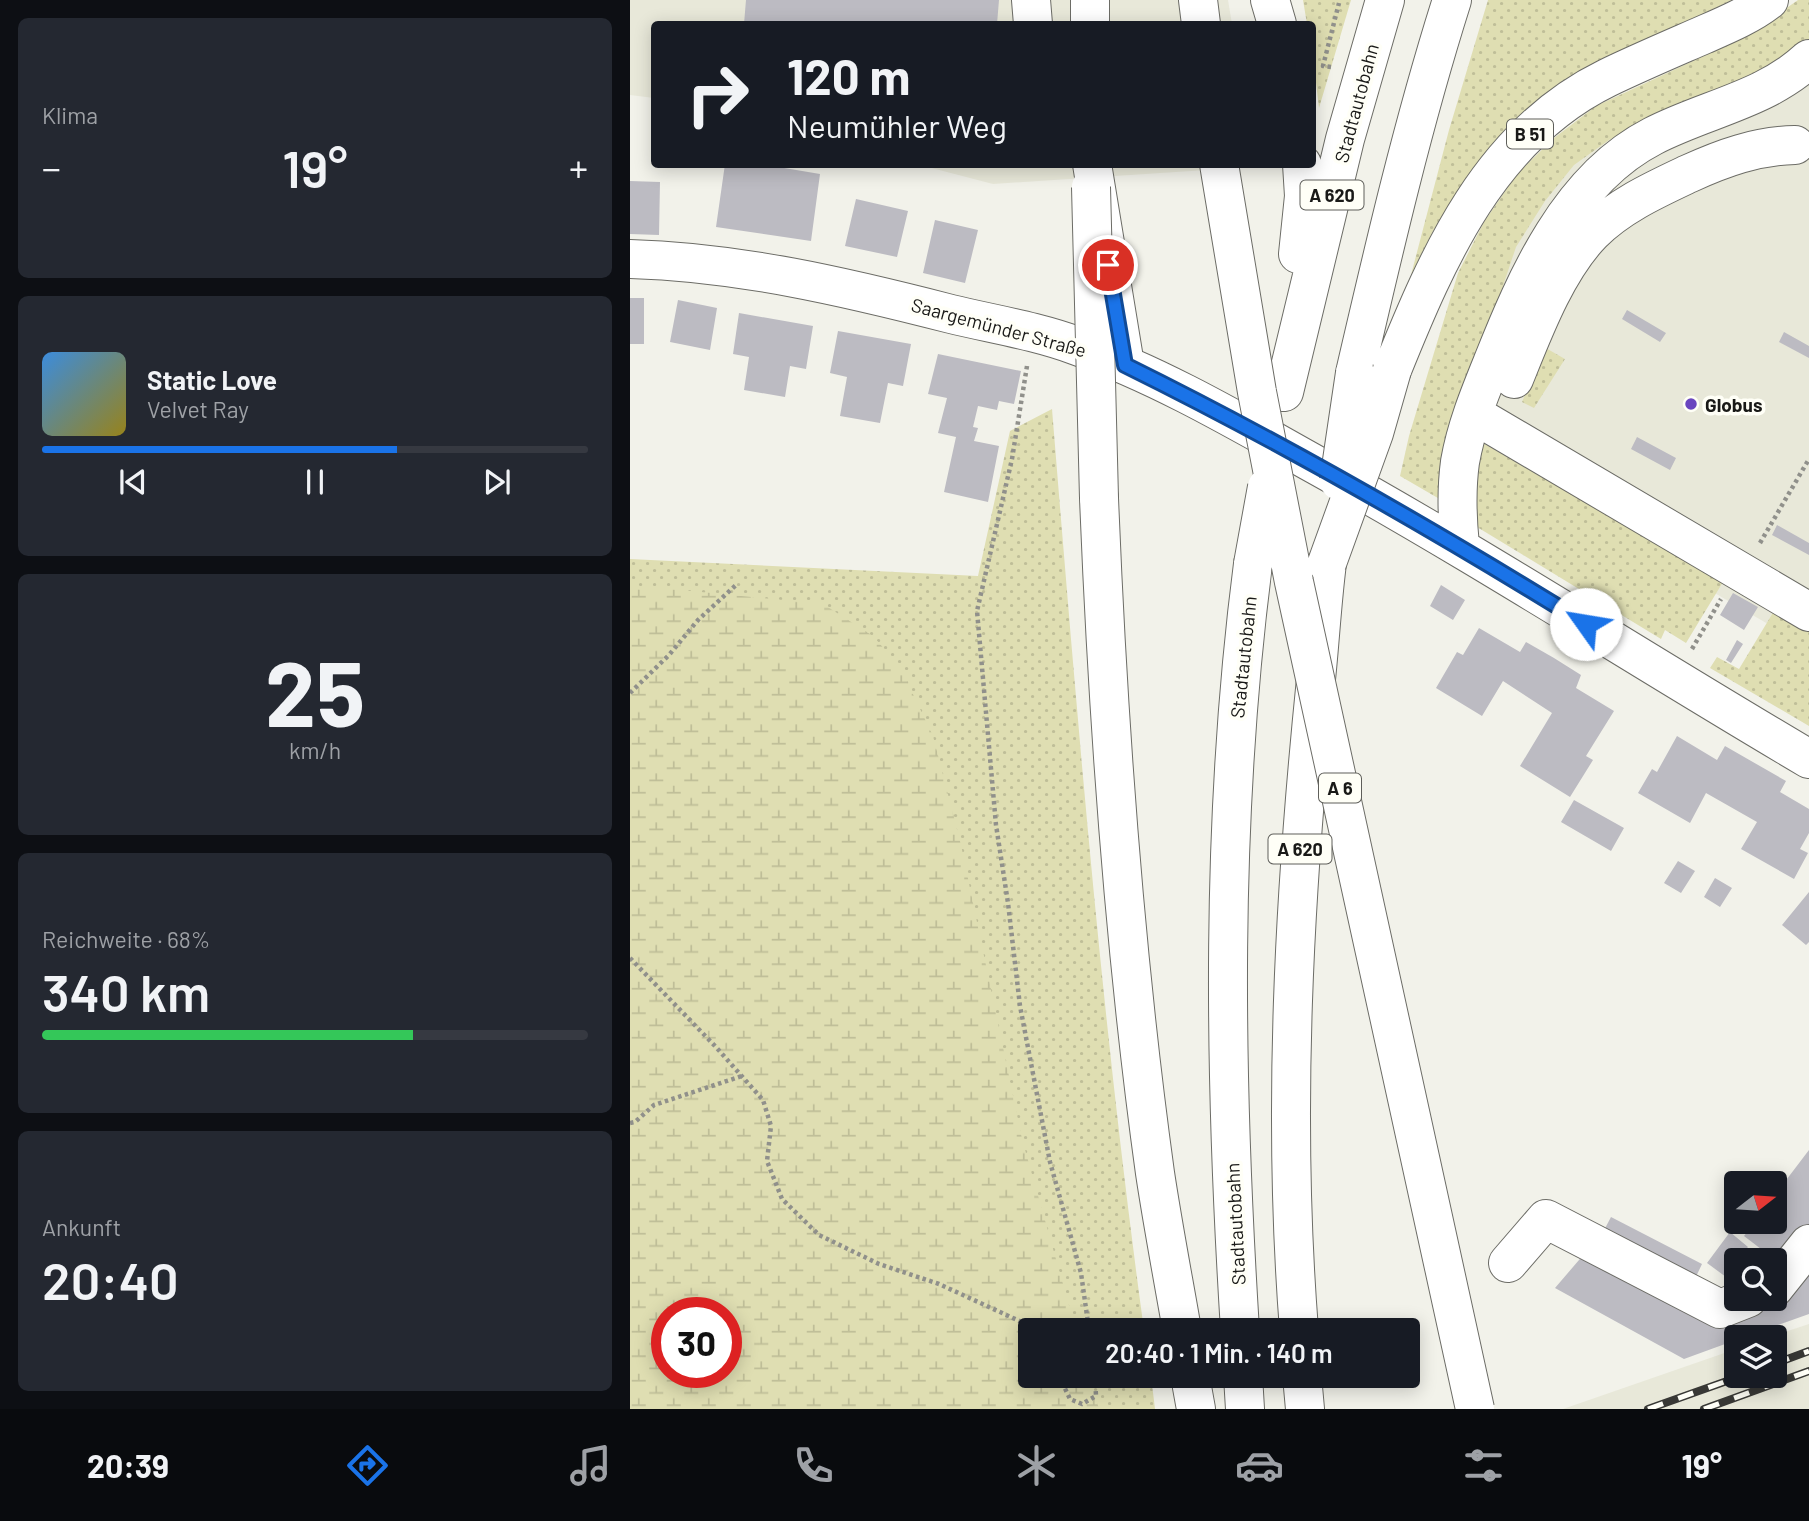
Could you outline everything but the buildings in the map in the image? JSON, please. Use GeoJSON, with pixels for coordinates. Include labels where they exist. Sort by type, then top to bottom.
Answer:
{"type":"FeatureCollection","features":[{"type":"Feature","properties":{"kind":"main road"},"geometry":{"type":"LineString","coordinates":[[1031,0],[1033,21]]}},
{"type":"Feature","properties":{"kind":"main road"},"geometry":{"type":"LineString","coordinates":[[1090,0],[1090,21]]}},
{"type":"Feature","properties":{"kind":"main road"},"geometry":{"type":"LineString","coordinates":[[1198,0],[1201,21]]}},
{"type":"Feature","properties":{"kind":"main road"},"geometry":{"type":"LineString","coordinates":[[1270,0],[1277,21]]}},
{"type":"Feature","properties":{"kind":"main road","name":"Stadtautobahn"},"geometry":{"type":"LineString","coordinates":[[1239,1318],[1234,1240],[1228,1033],[1229,849],[1243,639],[1253,564],[1284,392],[1345,139],[1385,0]]}},
{"type":"Feature","properties":{"kind":"main road","name":"A 620"},"geometry":{"type":"LineString","coordinates":[[1299,1318],[1293,1177],[1294,936],[1302,819],[1327,563],[1355,373],[1398,193],[1452,0]]}},
{"type":"Feature","properties":{"kind":"main road","name":"B 51"},"geometry":{"type":"LineString","coordinates":[[1327,563],[1374,433],[1392,370],[1421,299],[1467,210],[1514,148],[1573,97],[1604,80],[1733,22],[1769,0]]}},
{"type":"Feature","properties":{"kind":"main road"},"geometry":{"type":"LineString","coordinates":[[1484,420],[1516,302],[1542,250],[1573,207],[1611,165],[1652,136],[1766,90],[1809,59]]}},
{"type":"Feature","properties":{"kind":"main road"},"geometry":{"type":"LineString","coordinates":[[1460,546],[1456,501],[1461,459],[1562,276],[1592,233],[1615,214],[1655,190],[1707,165],[1747,150],[1796,145]]}},
{"type":"Feature","properties":{"kind":"main road"},"geometry":{"type":"LineString","coordinates":[[1091,168],[1099,498],[1116,809],[1134,1003],[1156,1175],[1180,1318]]}},
{"type":"Feature","properties":{"kind":"main road"},"geometry":{"type":"LineString","coordinates":[[1092,168],[1125,365]]}},
{"type":"Feature","properties":{"kind":"main road","name":"A 6"},"geometry":{"type":"LineString","coordinates":[[1220,168],[1257,392],[1294,582],[1475,1409]]}},
{"type":"Feature","properties":{"kind":"main road"},"geometry":{"type":"LineString","coordinates":[[1284,392],[1304,196],[1302,168]]}},
{"type":"Feature","properties":{"kind":"main road","name":"Saargemünder Straße"},"geometry":{"type":"LineString","coordinates":[[630,259],[668,260],[830,285],[1075,345],[1125,365],[1221,412],[1460,546],[1809,759]]}},
{"type":"Feature","properties":{"kind":"main road"},"geometry":{"type":"LineString","coordinates":[[1484,420],[1809,612]]}},
{"type":"Feature","properties":{"kind":"main road"},"geometry":{"type":"LineString","coordinates":[[1508,1263],[1546,1219],[1720,1309],[1724,1307]]}},
{"type":"Feature","properties":{"kind":"main road"},"geometry":{"type":"LineString","coordinates":[[1787,1272],[1809,1244]]}},
{"type":"Feature","properties":{"kind":"main road"},"geometry":{"type":"LineString","coordinates":[[1192,1388],[1196,1409]]}},
{"type":"Feature","properties":{"kind":"main road"},"geometry":{"type":"LineString","coordinates":[[1244,1388],[1245,1409]]}},
{"type":"Feature","properties":{"kind":"main road"},"geometry":{"type":"LineString","coordinates":[[1303,1388],[1304,1409]]}},
{"type":"Feature","properties":{"kind":"path"},"geometry":{"type":"LineString","coordinates":[[1323,66],[1339,3]]}},
{"type":"Feature","properties":{"kind":"path"},"geometry":{"type":"LineString","coordinates":[[1032,334],[1012,459],[977,611],[996,825],[1020,1006],[1051,1161],[1081,1273],[1087,1318]]}},
{"type":"Feature","properties":{"kind":"path"},"geometry":{"type":"LineString","coordinates":[[630,693],[698,620],[736,585]]}},
{"type":"Feature","properties":{"kind":"path"},"geometry":{"type":"LineString","coordinates":[[630,958],[763,1100],[771,1126],[767,1161],[782,1199],[819,1235],[879,1264],[939,1284],[1018,1320]]}},
{"type":"Feature","properties":{"kind":"path"},"geometry":{"type":"LineString","coordinates":[[630,1123],[635,1122],[654,1105],[742,1076]]}},
{"type":"Feature","properties":{"kind":"path"},"geometry":{"type":"LineString","coordinates":[[1065,1388],[1070,1399],[1082,1404],[1096,1396],[1096,1388]]}},
{"type":"Feature","properties":{"kind":"shaded area"},"geometry":{"type":"Polygon","coordinates":[[[630,0],[1228,0],[1232,21],[651,21],[651,98],[630,95],[630,0]]]}},
{"type":"Feature","properties":{"kind":"shaded area"},"geometry":{"type":"Polygon","coordinates":[[[1809,25],[1809,648],[1443,435],[1513,221],[1567,153],[1809,25]]]}},
{"type":"Feature","properties":{"kind":"shaded area"},"geometry":{"type":"Polygon","coordinates":[[[932,168],[1237,168],[993,184],[932,168]]]}},
{"type":"Feature","properties":{"kind":"shaded area"},"geometry":{"type":"Polygon","coordinates":[[[1809,1324],[1809,1409],[1563,1409],[1724,1353],[1724,1388],[1787,1388],[1787,1331],[1809,1324]]]}},
{"type":"Feature","properties":{"kind":"green space"},"geometry":{"type":"Polygon","coordinates":[[[1303,0],[1351,0],[1319,108],[1316,82],[1316,21],[1306,21],[1303,0]]]}},
{"type":"Feature","properties":{"kind":"green space"},"geometry":{"type":"Polygon","coordinates":[[[1488,0],[1732,0],[1561,82],[1514,124],[1459,192],[1433,231],[1411,275],[1449,130],[1488,0]]]}},
{"type":"Feature","properties":{"kind":"green space"},"geometry":{"type":"Polygon","coordinates":[[[1798,0],[1809,0],[1809,43],[1775,69],[1648,119],[1609,140],[1574,165],[1545,201],[1516,247],[1500,295],[1443,501],[1400,476],[1409,436],[1458,273],[1484,222],[1517,174],[1554,138],[1596,106],[1747,36],[1798,0]]]}},
{"type":"Feature","properties":{"kind":"green space"},"geometry":{"type":"Polygon","coordinates":[[[1544,347],[1565,359],[1534,408],[1522,402],[1544,347]]]}},
{"type":"Feature","properties":{"kind":"green space"},"geometry":{"type":"Polygon","coordinates":[[[1052,409],[1103,985],[1142,1318],[1023,1318],[630,699],[630,559],[978,576],[1010,431],[1052,409]]]}},
{"type":"Feature","properties":{"kind":"green space"},"geometry":{"type":"Polygon","coordinates":[[[1481,442],[1723,582],[1686,643],[1665,630],[1661,639],[1477,527],[1473,473],[1481,442]]]}},
{"type":"Feature","properties":{"kind":"green space"},"geometry":{"type":"Polygon","coordinates":[[[630,585],[823,604],[873,636],[900,667],[933,736],[961,845],[1022,1139],[1073,1318],[1018,1318],[1018,1388],[1093,1388],[1099,1409],[630,1409],[630,585]]]}},
{"type":"Feature","properties":{"kind":"green space"},"geometry":{"type":"Polygon","coordinates":[[[1774,611],[1809,631],[1809,726],[1710,668],[1717,657],[1739,669],[1774,611]]]}},
{"type":"Feature","properties":{"kind":"green space"},"geometry":{"type":"Polygon","coordinates":[[[1033,1388],[1152,1388],[1155,1409],[1034,1409],[1033,1388]]]}},
{"type":"Feature","properties":{"kind":"railway"},"geometry":{"type":"LineString","coordinates":[[1787,1359],[1809,1351]]}},
{"type":"Feature","properties":{"kind":"railway"},"geometry":{"type":"LineString","coordinates":[[1704,1409],[1809,1371]]}},
{"type":"Feature","properties":{"kind":"railway"},"geometry":{"type":"LineString","coordinates":[[1648,1409],[1724,1382]]}},
{"type":"Feature","properties":{"kind":"place","name":"Globus"},"geometry":{"type":"Point","coordinates":[1691,404]}},
{"type":"Feature","properties":{"kind":"route"},"geometry":{"type":"LineString","coordinates":[[1108,265],[1125,365],[1221,412],[1350,483],[1460,546],[1586,624]]}}]}
